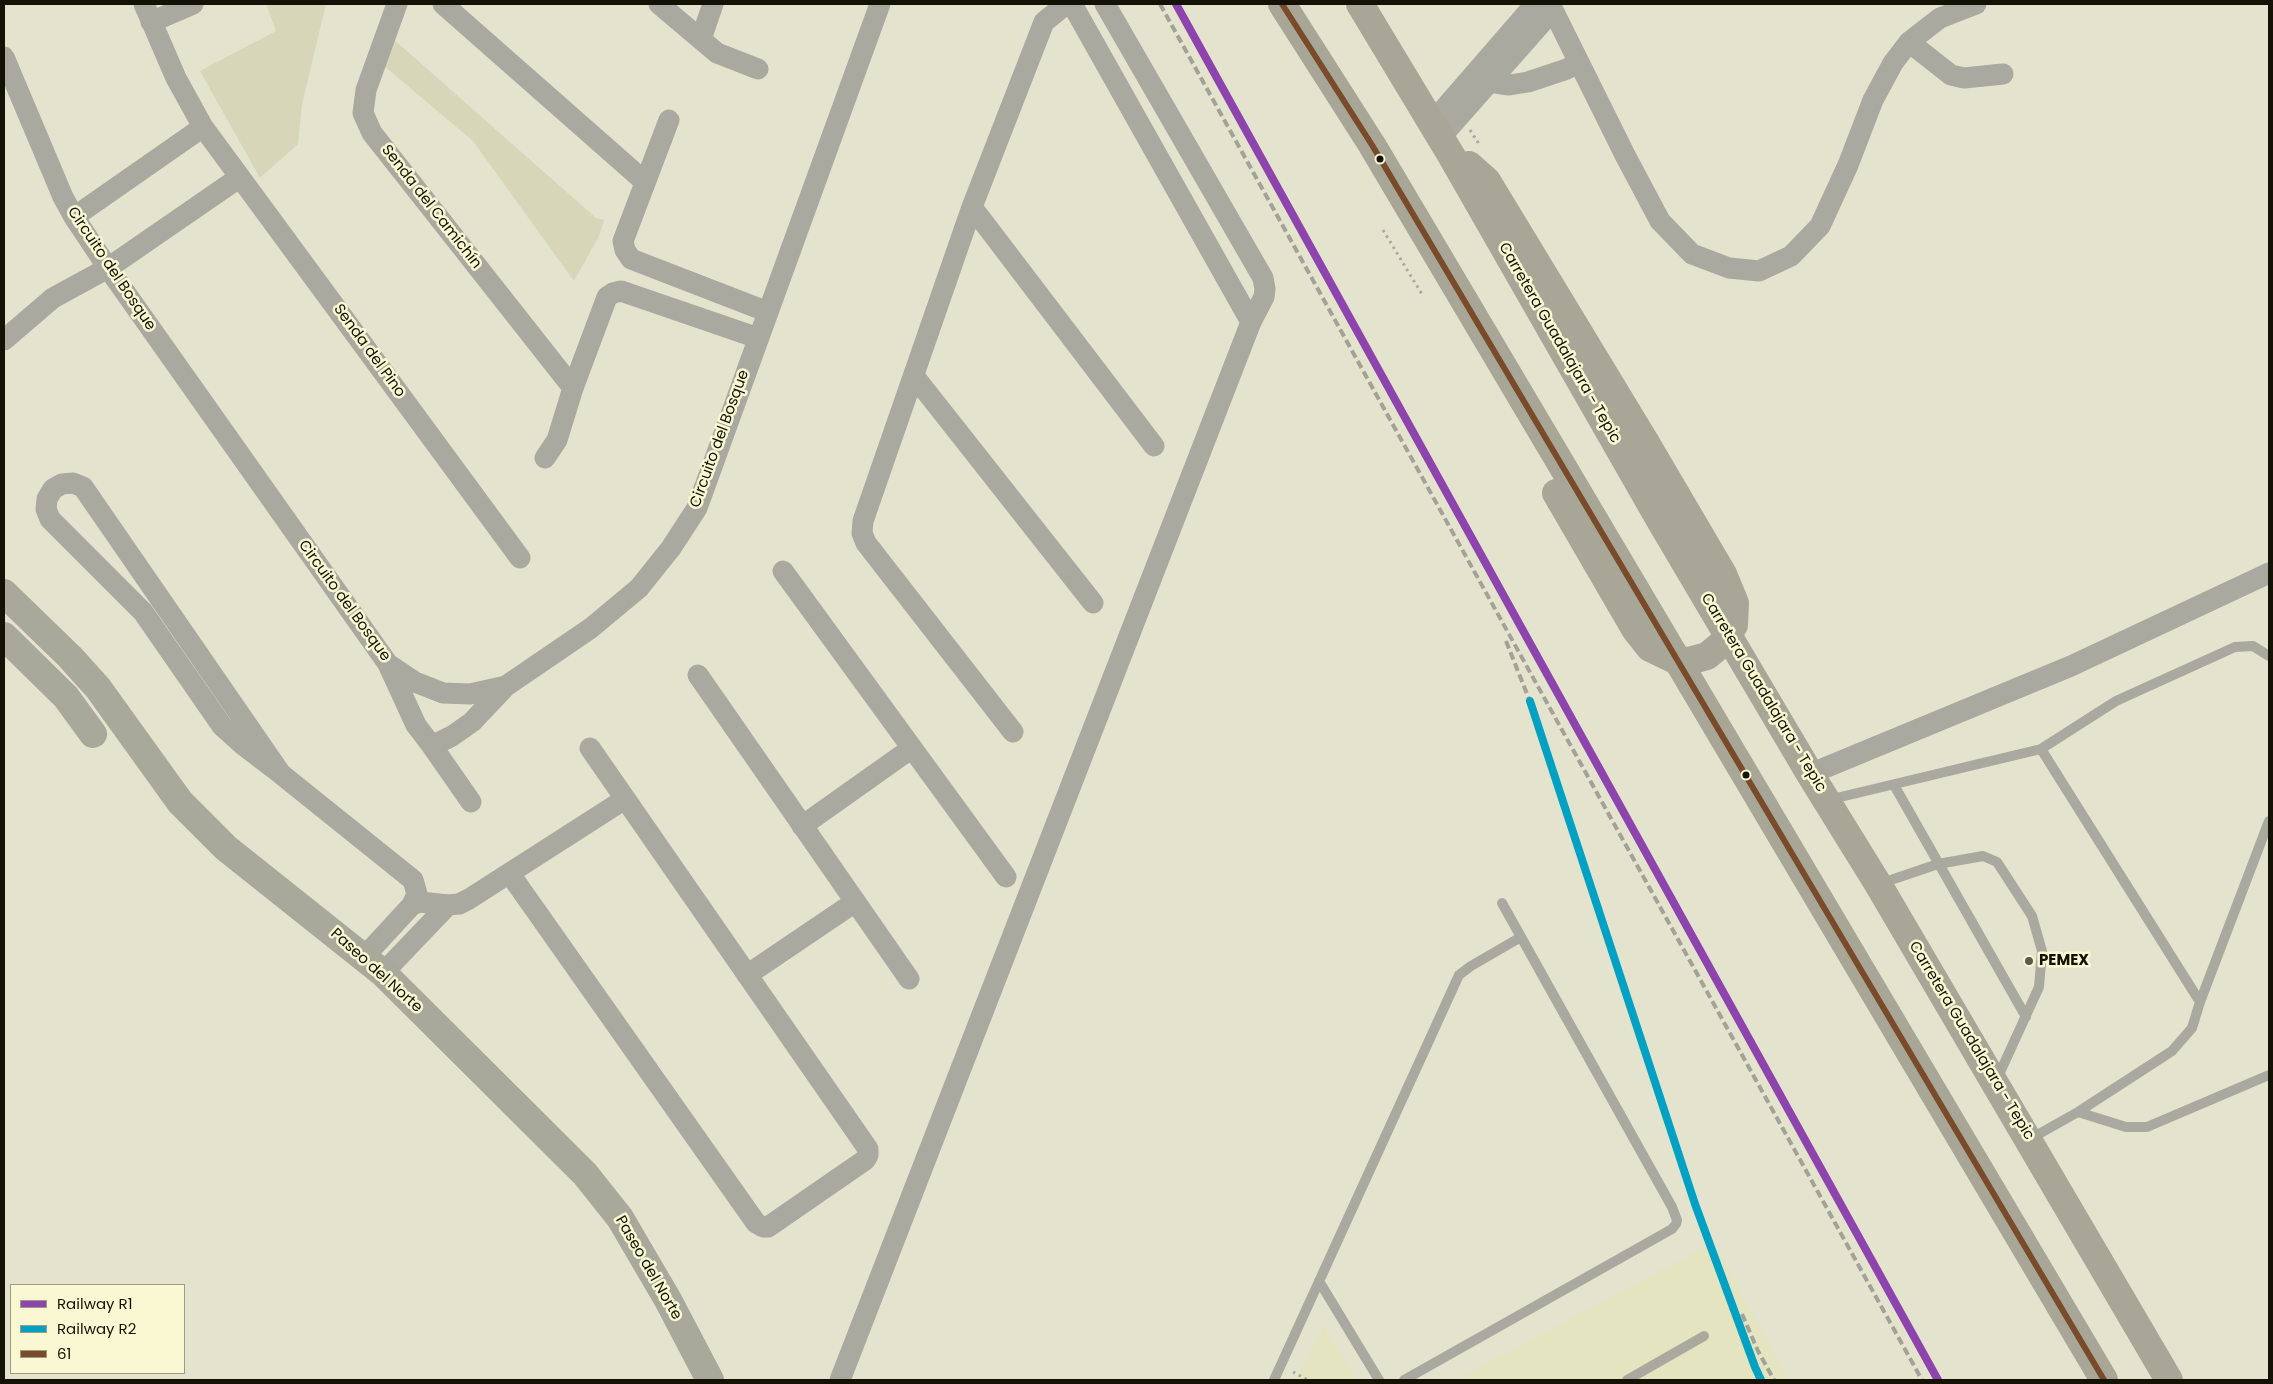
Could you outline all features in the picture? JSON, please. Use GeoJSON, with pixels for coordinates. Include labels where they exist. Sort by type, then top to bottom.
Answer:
{"type":"FeatureCollection","features":[{"type":"Feature","properties":{"kind":"highway"},"geometry":{"type":"LineString","coordinates":[[1276,4],[1300,34]]}},
{"type":"Feature","properties":{"kind":"highway"},"geometry":{"type":"LineString","coordinates":[[1282,4],[1372,145],[2104,1380]]}},
{"type":"Feature","properties":{"kind":"highway","name":"Carretera Guadalajara - Tepic"},"geometry":{"type":"LineString","coordinates":[[1360,4],[1441,139],[1661,522],[1810,774],[1878,884],[2169,1380]]}},
{"type":"Feature","properties":{"kind":"highway"},"geometry":{"type":"LineString","coordinates":[[1402,196],[1413,238],[1428,270],[1634,629],[1650,648],[1674,660],[1689,661],[1707,656],[1724,642],[1734,625],[1736,603],[1723,574],[1487,181],[1441,139]]}},
{"type":"Feature","properties":{"kind":"street"},"geometry":{"type":"LineString","coordinates":[[148,13],[193,4]]}},
{"type":"Feature","properties":{"kind":"street","name":"Senda del Camichín"},"geometry":{"type":"LineString","coordinates":[[397,4],[366,90],[363,113],[372,133],[573,388]]}},
{"type":"Feature","properties":{"kind":"street"},"geometry":{"type":"LineString","coordinates":[[443,4],[644,181]]}},
{"type":"Feature","properties":{"kind":"street"},"geometry":{"type":"LineString","coordinates":[[659,4],[717,53],[758,69]]}},
{"type":"Feature","properties":{"kind":"street"},"geometry":{"type":"LineString","coordinates":[[701,39],[713,4]]}},
{"type":"Feature","properties":{"kind":"street","name":"Circuito del Bosque"},"geometry":{"type":"LineString","coordinates":[[4,57],[63,197],[74,217],[388,664],[415,682],[443,693],[470,694],[506,686],[591,628],[632,593],[671,548],[696,508],[880,4]]}},
{"type":"Feature","properties":{"kind":"street"},"geometry":{"type":"LineString","coordinates":[[1013,732],[866,543],[862,533],[863,521],[1041,13],[1066,4]]}},
{"type":"Feature","properties":{"kind":"street"},"geometry":{"type":"LineString","coordinates":[[1072,4],[1251,322]]}},
{"type":"Feature","properties":{"kind":"street"},"geometry":{"type":"LineString","coordinates":[[840,1380],[1058,814],[1251,322],[1264,297],[1263,278],[1105,4]]}},
{"type":"Feature","properties":{"kind":"street"},"geometry":{"type":"LineString","coordinates":[[1546,6],[1578,62],[1660,221],[1692,254],[1729,268],[1759,271],[1791,256],[1820,226],[1848,165],[1873,100],[1894,63],[1909,42],[1940,18],[1976,4]]}},
{"type":"Feature","properties":{"kind":"street"},"geometry":{"type":"LineString","coordinates":[[1441,139],[1489,82],[1546,6]]}},
{"type":"Feature","properties":{"kind":"street"},"geometry":{"type":"LineString","coordinates":[[1441,139],[1455,97],[1546,6]]}},
{"type":"Feature","properties":{"kind":"street","name":"Senda del Pino"},"geometry":{"type":"LineString","coordinates":[[148,13],[176,78],[203,127],[497,524],[520,558]]}},
{"type":"Feature","properties":{"kind":"street"},"geometry":{"type":"LineString","coordinates":[[1909,42],[1951,75],[1964,78],[2003,74]]}},
{"type":"Feature","properties":{"kind":"street"},"geometry":{"type":"LineString","coordinates":[[1489,82],[1509,85],[1528,82],[1567,69],[1578,62]]}},
{"type":"Feature","properties":{"kind":"street"},"geometry":{"type":"LineString","coordinates":[[1412,92],[1431,96],[1455,97]]}},
{"type":"Feature","properties":{"kind":"street"},"geometry":{"type":"LineString","coordinates":[[669,120],[644,181],[623,241],[624,250],[631,259],[768,312]]}},
{"type":"Feature","properties":{"kind":"street"},"geometry":{"type":"LineString","coordinates":[[74,217],[203,127]]}},
{"type":"Feature","properties":{"kind":"street"},"geometry":{"type":"LineString","coordinates":[[4,340],[53,298],[108,268],[240,177]]}},
{"type":"Feature","properties":{"kind":"street"},"geometry":{"type":"LineString","coordinates":[[972,207],[1154,446]]}},
{"type":"Feature","properties":{"kind":"street"},"geometry":{"type":"LineString","coordinates":[[545,458],[557,440],[573,388],[607,297],[613,293],[621,291],[758,338]]}},
{"type":"Feature","properties":{"kind":"street"},"geometry":{"type":"LineString","coordinates":[[914,376],[1093,603]]}},
{"type":"Feature","properties":{"kind":"street"},"geometry":{"type":"LineString","coordinates":[[281,774],[83,487],[72,483],[62,484],[52,489],[47,499],[46,510],[50,519],[142,612],[222,726],[242,745],[413,880],[417,894],[412,905],[374,965]]}},
{"type":"Feature","properties":{"kind":"street"},"geometry":{"type":"LineString","coordinates":[[783,571],[1006,877]]}},
{"type":"Feature","properties":{"kind":"street"},"geometry":{"type":"LineString","coordinates":[[1810,774],[2071,666],[2269,573]]}},
{"type":"Feature","properties":{"kind":"street","name":"Paseo del Norte"},"geometry":{"type":"LineString","coordinates":[[4,593],[70,657],[98,688],[180,802],[226,848],[374,965],[585,1174],[620,1218],[668,1300],[710,1380]]}},
{"type":"Feature","properties":{"kind":"street"},"geometry":{"type":"LineString","coordinates":[[4,636],[66,697],[93,734]]}},
{"type":"Feature","properties":{"kind":"street"},"geometry":{"type":"LineString","coordinates":[[388,664],[416,725],[471,802]]}},
{"type":"Feature","properties":{"kind":"street"},"geometry":{"type":"LineString","coordinates":[[698,675],[909,979]]}},
{"type":"Feature","properties":{"kind":"street"},"geometry":{"type":"LineString","coordinates":[[432,746],[452,736],[472,722],[506,686]]}},
{"type":"Feature","properties":{"kind":"street"},"geometry":{"type":"LineString","coordinates":[[510,874],[756,1223],[763,1227],[768,1227],[865,1160],[868,1155],[868,1149],[590,748]]}},
{"type":"Feature","properties":{"kind":"street"},"geometry":{"type":"LineString","coordinates":[[802,826],[912,748]]}},
{"type":"Feature","properties":{"kind":"street"},"geometry":{"type":"LineString","coordinates":[[412,905],[420,902],[448,905],[459,904],[469,900],[625,799]]}},
{"type":"Feature","properties":{"kind":"street"},"geometry":{"type":"LineString","coordinates":[[747,975],[855,902]]}},
{"type":"Feature","properties":{"kind":"street"},"geometry":{"type":"LineString","coordinates":[[374,965],[448,905]]}},
{"type":"Feature","properties":{"kind":"lane"},"geometry":{"type":"LineString","coordinates":[[1827,800],[2041,749],[2116,701],[2235,647],[2253,646],[2269,656]]}},
{"type":"Feature","properties":{"kind":"lane"},"geometry":{"type":"LineString","coordinates":[[2041,749],[2200,1002]]}},
{"type":"Feature","properties":{"kind":"lane"},"geometry":{"type":"LineString","coordinates":[[1894,785],[2026,1017]]}},
{"type":"Feature","properties":{"kind":"lane"},"geometry":{"type":"LineString","coordinates":[[2029,1140],[2078,1112],[2172,1051],[2192,1028],[2200,1002],[2269,820]]}},
{"type":"Feature","properties":{"kind":"lane"},"geometry":{"type":"LineString","coordinates":[[1878,884],[1938,864],[1983,856],[1997,862],[2032,916],[2042,951],[2039,987],[1995,1082]]}},
{"type":"Feature","properties":{"kind":"lane"},"geometry":{"type":"LineString","coordinates":[[1404,1380],[1672,1229],[1677,1220],[1672,1207],[1502,903]]}},
{"type":"Feature","properties":{"kind":"lane"},"geometry":{"type":"LineString","coordinates":[[1274,1380],[1459,975],[1471,966],[1521,938]]}},
{"type":"Feature","properties":{"kind":"lane"},"geometry":{"type":"LineString","coordinates":[[2078,1112],[2126,1127],[2147,1127],[2269,1075]]}},
{"type":"Feature","properties":{"kind":"lane"},"geometry":{"type":"LineString","coordinates":[[1319,1282],[1379,1380]]}},
{"type":"Feature","properties":{"kind":"lane"},"geometry":{"type":"LineString","coordinates":[[1627,1380],[1704,1336]]}},
{"type":"Feature","properties":{"kind":"path"},"geometry":{"type":"LineString","coordinates":[[1383,230],[1423,296]]}},
{"type":"Feature","properties":{"kind":"path"},"geometry":{"type":"LineString","coordinates":[[1289,1380],[1297,1364]]}},
{"type":"Feature","properties":{"kind":"shaded area"},"geometry":{"type":"Polygon","coordinates":[[[266,4],[326,4],[302,104],[298,144],[260,178],[200,71],[276,31],[266,4]]]}},
{"type":"Feature","properties":{"kind":"shaded area"},"geometry":{"type":"Polygon","coordinates":[[[391,37],[596,218],[604,220],[599,236],[574,281],[473,141],[383,65],[391,37]]]}},
{"type":"Feature","properties":{"kind":"shaded area"},"geometry":{"type":"Polygon","coordinates":[[[1713,1243],[1790,1380],[1456,1380],[1713,1243]]]}},
{"type":"Feature","properties":{"kind":"shaded area"},"geometry":{"type":"Polygon","coordinates":[[[1323,1327],[1358,1380],[1296,1380],[1323,1327]]]}},
{"type":"Feature","properties":{"kind":"railway"},"geometry":{"type":"LineString","coordinates":[[1160,4],[1922,1380]]}},
{"type":"Feature","properties":{"kind":"railway"},"geometry":{"type":"LineString","coordinates":[[1506,641],[1531,704],[1695,1204],[1761,1380]]}},
{"type":"Feature","properties":{"kind":"railway"},"geometry":{"type":"LineString","coordinates":[[1742,1314],[1758,1351],[1774,1380]]}},
{"type":"Feature","properties":{"kind":"rail line","name":"R1"},"geometry":{"type":"LineString","coordinates":[[1176,4],[1938,1380]]}},
{"type":"Feature","properties":{"kind":"rail line","name":"R2"},"geometry":{"type":"LineString","coordinates":[[1530,701],[1695,1204],[1761,1380]]}},
{"type":"Feature","properties":{"kind":"transit line","name":"61"},"geometry":{"type":"LineString","coordinates":[[1282,4],[1372,145],[2104,1380]]}},
{"type":"Feature","properties":{"kind":"place","name":"PEMEX"},"geometry":{"type":"Point","coordinates":[2029,961]}}]}
